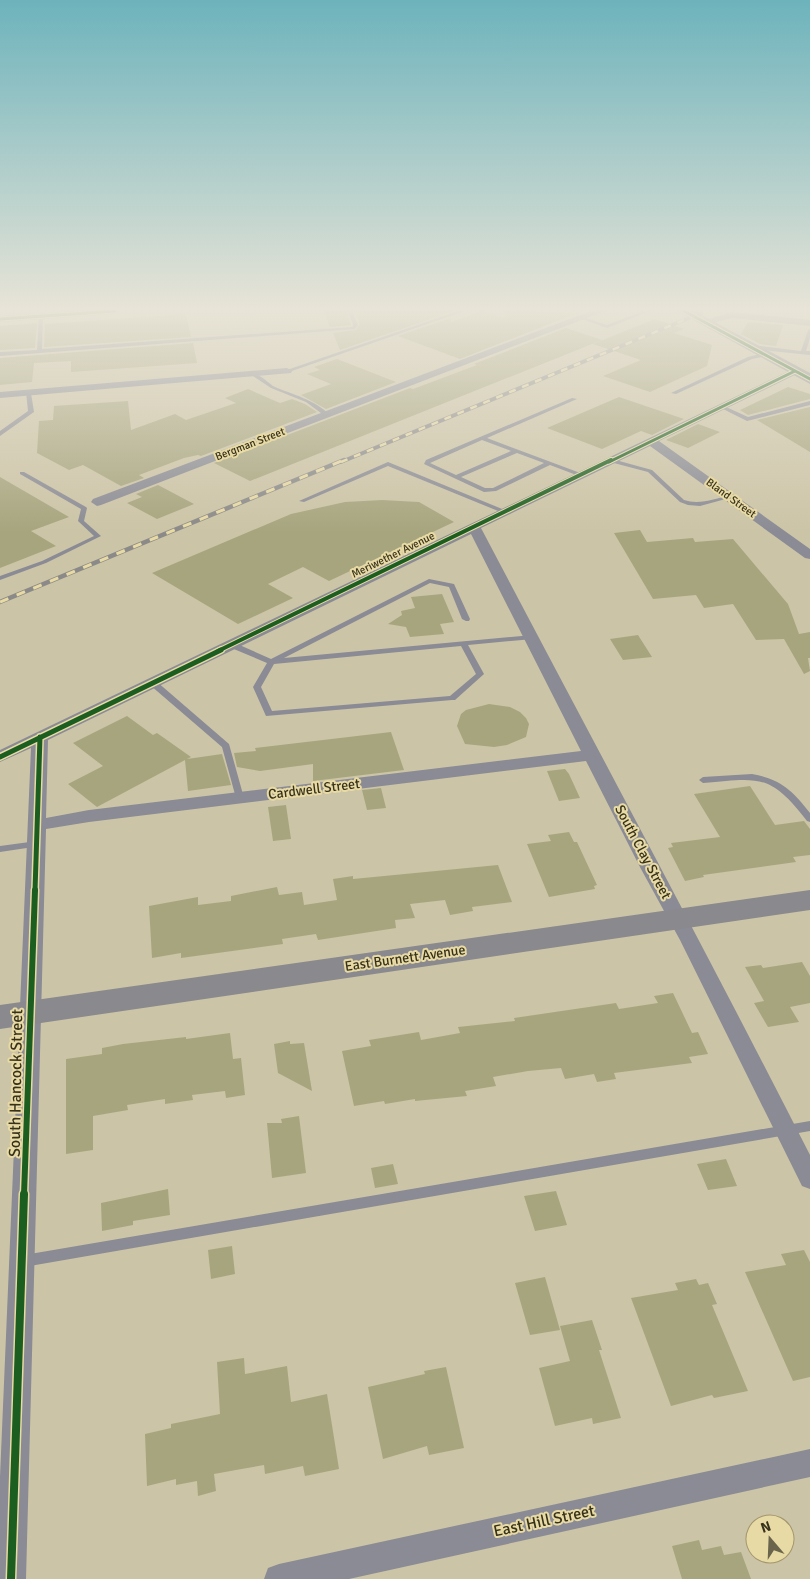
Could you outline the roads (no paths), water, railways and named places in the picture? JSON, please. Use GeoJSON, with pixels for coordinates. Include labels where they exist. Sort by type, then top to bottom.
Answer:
{"type":"FeatureCollection","features":[{"type":"Feature","properties":{"kind":"street"},"geometry":{"type":"LineString","coordinates":[[0,395],[133,385]]}},
{"type":"Feature","properties":{"kind":"street","name":"Bergman Street"},"geometry":{"type":"LineString","coordinates":[[97,502],[406,385]]}},
{"type":"Feature","properties":{"kind":"street","name":"Meriwether Avenue"},"geometry":{"type":"LineString","coordinates":[[0,757],[767,385]]}},
{"type":"Feature","properties":{"kind":"street","name":"Bland Street"},"geometry":{"type":"LineString","coordinates":[[651,441],[807,550]]}},
{"type":"Feature","properties":{"kind":"street","name":"South Clay Street"},"geometry":{"type":"LineString","coordinates":[[474,527],[533,637],[591,755],[679,918],[810,1179]]}},
{"type":"Feature","properties":{"kind":"street","name":"South Hancock Street"},"geometry":{"type":"LineString","coordinates":[[11,1579],[40,737]]}},
{"type":"Feature","properties":{"kind":"street","name":"Cardwell Street"},"geometry":{"type":"LineString","coordinates":[[37,834],[240,798],[591,755]]}},
{"type":"Feature","properties":{"kind":"street","name":"East Burnett Avenue"},"geometry":{"type":"LineString","coordinates":[[0,1017],[810,900]]}},
{"type":"Feature","properties":{"kind":"street","name":"East Hill Street"},"geometry":{"type":"LineString","coordinates":[[279,1579],[810,1464]]}},
{"type":"Feature","properties":{"kind":"lane"},"geometry":{"type":"LineString","coordinates":[[266,385],[310,402],[327,415]]}},
{"type":"Feature","properties":{"kind":"lane"},"geometry":{"type":"LineString","coordinates":[[674,393],[692,385]]}},
{"type":"Feature","properties":{"kind":"lane"},"geometry":{"type":"LineString","coordinates":[[0,434],[30,412],[28,393]]}},
{"type":"Feature","properties":{"kind":"lane"},"geometry":{"type":"LineString","coordinates":[[550,464],[494,490],[484,490],[428,464],[428,461],[574,399]]}},
{"type":"Feature","properties":{"kind":"lane"},"geometry":{"type":"LineString","coordinates":[[722,407],[747,419],[810,403]]}},
{"type":"Feature","properties":{"kind":"lane"},"geometry":{"type":"LineString","coordinates":[[482,438],[581,475]]}},
{"type":"Feature","properties":{"kind":"lane"},"geometry":{"type":"LineString","coordinates":[[456,477],[516,450]]}},
{"type":"Feature","properties":{"kind":"lane"},"geometry":{"type":"LineString","coordinates":[[628,453],[637,466]]}},
{"type":"Feature","properties":{"kind":"lane"},"geometry":{"type":"LineString","coordinates":[[612,461],[637,466],[650,471],[682,501],[690,504],[700,504],[730,497]]}},
{"type":"Feature","properties":{"kind":"lane"},"geometry":{"type":"LineString","coordinates":[[302,501],[388,464],[505,512]]}},
{"type":"Feature","properties":{"kind":"lane"},"geometry":{"type":"LineString","coordinates":[[22,473],[84,508]]}},
{"type":"Feature","properties":{"kind":"lane"},"geometry":{"type":"LineString","coordinates":[[84,508],[97,502]]}},
{"type":"Feature","properties":{"kind":"lane"},"geometry":{"type":"LineString","coordinates":[[0,578],[44,562],[98,536],[81,521],[84,508]]}},
{"type":"Feature","properties":{"kind":"lane"},"geometry":{"type":"LineString","coordinates":[[464,645],[480,674],[452,698],[269,714],[257,687],[271,662],[429,581],[452,586],[466,619]]}},
{"type":"Feature","properties":{"kind":"lane"},"geometry":{"type":"LineString","coordinates":[[232,645],[271,662],[533,637]]}},
{"type":"Feature","properties":{"kind":"lane"},"geometry":{"type":"LineString","coordinates":[[153,683],[226,746],[240,798]]}},
{"type":"Feature","properties":{"kind":"lane"},"geometry":{"type":"LineString","coordinates":[[703,780],[757,776],[768,778],[782,786],[796,800],[810,819]]}},
{"type":"Feature","properties":{"kind":"lane"},"geometry":{"type":"LineString","coordinates":[[0,849],[37,834]]}},
{"type":"Feature","properties":{"kind":"lane"},"geometry":{"type":"LineString","coordinates":[[23,1261],[810,1126]]}},
{"type":"Feature","properties":{"kind":"railway"},"geometry":{"type":"LineString","coordinates":[[341,462],[528,385]]}},
{"type":"Feature","properties":{"kind":"railway"},"geometry":{"type":"LineString","coordinates":[[0,602],[344,460]]}}]}
